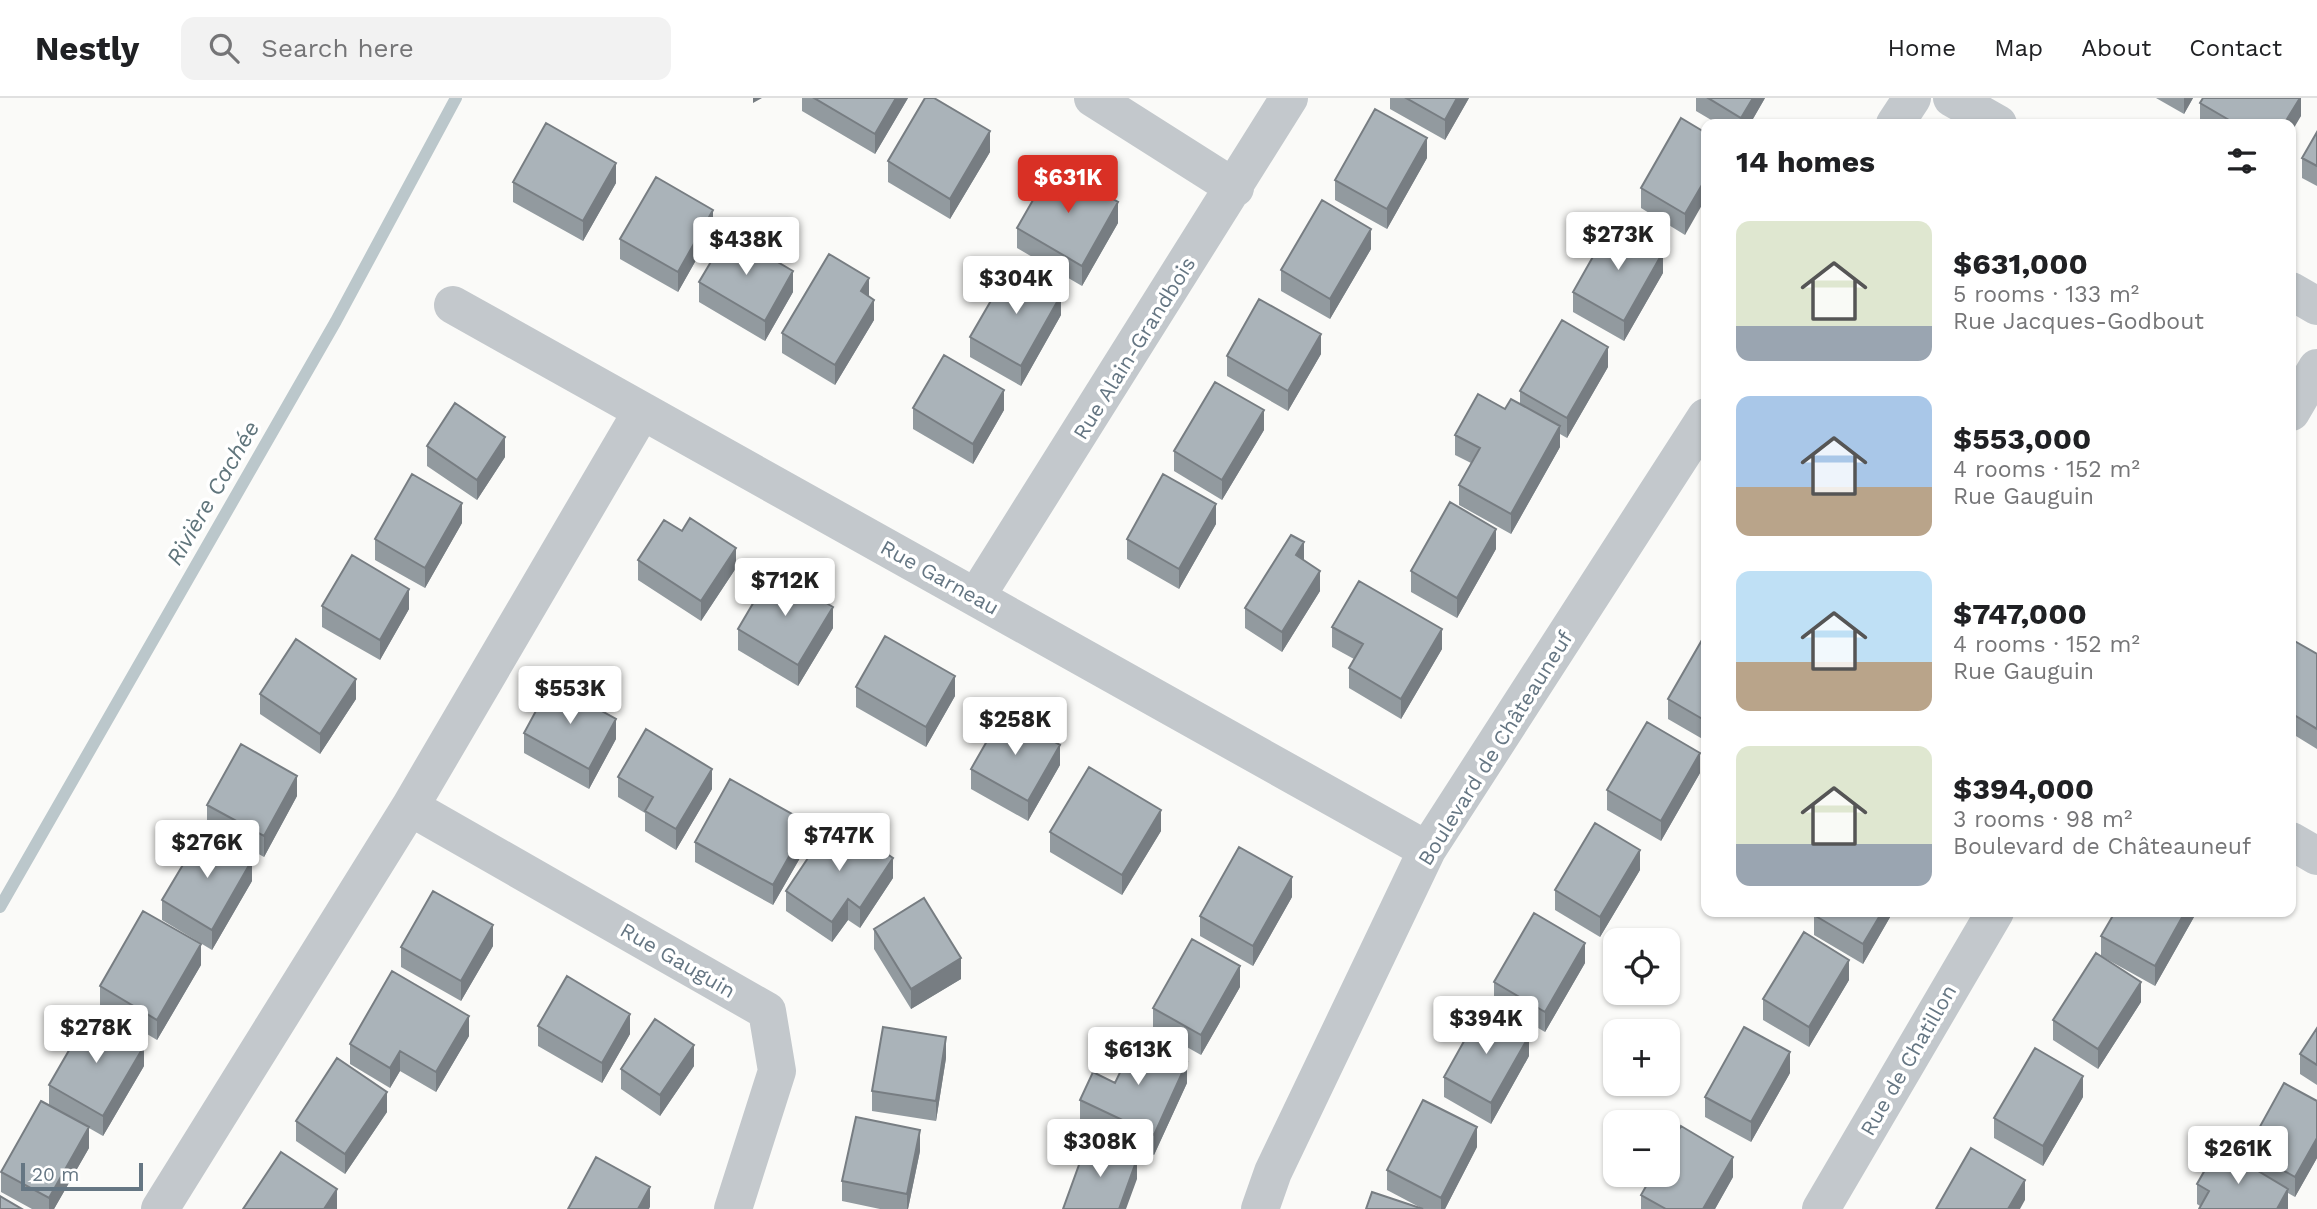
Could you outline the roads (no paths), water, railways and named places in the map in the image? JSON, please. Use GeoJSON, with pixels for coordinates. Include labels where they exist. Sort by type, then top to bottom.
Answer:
{"type":"FeatureCollection","features":[{"type":"Feature","properties":{"kind":"street"},"geometry":{"type":"LineString","coordinates":[[1093,98],[1235,188]]}},
{"type":"Feature","properties":{"kind":"street","name":"Rue Alain-Grandbois"},"geometry":{"type":"LineString","coordinates":[[976,597],[1289,98]]}},
{"type":"Feature","properties":{"kind":"street"},"geometry":{"type":"LineString","coordinates":[[1898,119],[1912,98]]}},
{"type":"Feature","properties":{"kind":"street"},"geometry":{"type":"LineString","coordinates":[[1952,98],[1989,119]]}},
{"type":"Feature","properties":{"kind":"street"},"geometry":{"type":"LineString","coordinates":[[2296,294],[2317,306]]}},
{"type":"Feature","properties":{"kind":"street","name":"Rue Garneau"},"geometry":{"type":"LineString","coordinates":[[453,305],[1427,850]]}},
{"type":"Feature","properties":{"kind":"street"},"geometry":{"type":"LineString","coordinates":[[2296,404],[2317,368]]}},
{"type":"Feature","properties":{"kind":"street"},"geometry":{"type":"LineString","coordinates":[[160,1209],[410,807],[642,411]]}},
{"type":"Feature","properties":{"kind":"street","name":"Boulevard de Châteauneuf"},"geometry":{"type":"LineString","coordinates":[[1260,1209],[1273,1172],[1427,850],[1701,425]]}},
{"type":"Feature","properties":{"kind":"street","name":"Rue Gauguin"},"geometry":{"type":"LineString","coordinates":[[410,807],[767,1010],[777,1071],[733,1209]]}},
{"type":"Feature","properties":{"kind":"street"},"geometry":{"type":"LineString","coordinates":[[2296,844],[2317,856]]}},
{"type":"Feature","properties":{"kind":"street","name":"Rue de Chatillon"},"geometry":{"type":"LineString","coordinates":[[1821,1209],[1992,917]]}},
{"type":"Feature","properties":{"kind":"waterway","name":"Rivière Cachée"},"geometry":{"type":"LineString","coordinates":[[0,907],[336,321],[456,98]]}}]}
